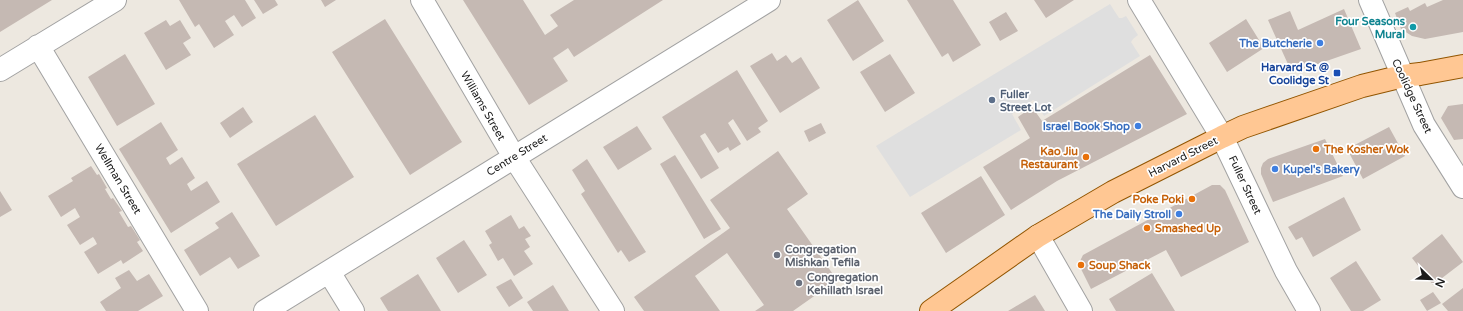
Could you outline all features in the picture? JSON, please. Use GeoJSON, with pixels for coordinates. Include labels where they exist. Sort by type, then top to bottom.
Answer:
{"type":"FeatureCollection","features":[{"type":"Feature","properties":{"kind":"main road","name":"Harvard Street"},"geometry":{"type":"LineString","coordinates":[[931,311],[1038,236],[1113,192],[1243,127],[1362,86],[1403,76],[1463,66]]}},
{"type":"Feature","properties":{"kind":"street"},"geometry":{"type":"LineString","coordinates":[[0,70],[115,0]]}},
{"type":"Feature","properties":{"kind":"street","name":"Williams Street"},"geometry":{"type":"LineString","coordinates":[[422,0],[514,157],[612,311]]}},
{"type":"Feature","properties":{"kind":"street","name":"Centre Street"},"geometry":{"type":"LineString","coordinates":[[265,311],[769,0]]}},
{"type":"Feature","properties":{"kind":"street","name":"Fuller Street"},"geometry":{"type":"LineString","coordinates":[[1139,0],[1222,137],[1286,271],[1309,311]]}},
{"type":"Feature","properties":{"kind":"street","name":"Coolidge Street"},"geometry":{"type":"LineString","coordinates":[[1370,0],[1424,124],[1463,187]]}},
{"type":"Feature","properties":{"kind":"street","name":"Wellman Street"},"geometry":{"type":"LineString","coordinates":[[38,46],[197,311]]}},
{"type":"Feature","properties":{"kind":"street"},"geometry":{"type":"LineString","coordinates":[[1038,236],[1081,311]]}},
{"type":"Feature","properties":{"kind":"street"},"geometry":{"type":"LineString","coordinates":[[329,272],[353,311]]}},
{"type":"Feature","properties":{"kind":"shaded area","name":"Fuller Street Lot"},"geometry":{"type":"Polygon","coordinates":[[[1110,4],[1119,18],[1126,16],[1138,35],[1131,42],[1140,56],[1044,116],[1033,100],[1012,114],[1021,130],[910,197],[876,146],[1110,4]]]}},
{"type":"Feature","properties":{"kind":"building"},"geometry":{"type":"Polygon","coordinates":[[[0,0],[52,0],[0,32],[0,0]]]}},
{"type":"Feature","properties":{"kind":"building"},"geometry":{"type":"Polygon","coordinates":[[[179,0],[245,0],[256,18],[242,27],[234,15],[225,21],[234,35],[214,48],[199,24],[195,27],[179,0]]]}},
{"type":"Feature","properties":{"kind":"building"},"geometry":{"type":"Polygon","coordinates":[[[254,0],[275,0],[278,5],[263,14],[254,0]]]}},
{"type":"Feature","properties":{"kind":"building"},"geometry":{"type":"Polygon","coordinates":[[[321,0],[336,0],[325,7],[321,0]]]}},
{"type":"Feature","properties":{"kind":"building"},"geometry":{"type":"Polygon","coordinates":[[[463,0],[523,0],[545,35],[558,26],[550,15],[574,0],[663,0],[574,57],[568,48],[553,58],[568,81],[529,105],[463,0]]]}},
{"type":"Feature","properties":{"kind":"building"},"geometry":{"type":"Polygon","coordinates":[[[858,0],[884,41],[853,61],[827,20],[858,0]]]}},
{"type":"Feature","properties":{"kind":"building"},"geometry":{"type":"Polygon","coordinates":[[[907,0],[953,0],[981,45],[953,62],[948,53],[942,57],[907,0]]]}},
{"type":"Feature","properties":{"kind":"building"},"geometry":{"type":"Polygon","coordinates":[[[1034,0],[1074,0],[1046,18],[1034,0]]]}},
{"type":"Feature","properties":{"kind":"building"},"geometry":{"type":"Polygon","coordinates":[[[1443,0],[1463,0],[1463,32],[1425,39],[1412,36],[1401,29],[1395,13],[1408,7],[1410,11],[1425,3],[1427,7],[1443,0]]]}},
{"type":"Feature","properties":{"kind":"building"},"geometry":{"type":"Polygon","coordinates":[[[1344,9],[1361,49],[1292,73],[1268,20],[1290,11],[1298,30],[1344,9]]]}},
{"type":"Feature","properties":{"kind":"building"},"geometry":{"type":"Polygon","coordinates":[[[1006,12],[1018,31],[1000,41],[989,22],[1006,12]]]}},
{"type":"Feature","properties":{"kind":"building"},"geometry":{"type":"Polygon","coordinates":[[[385,19],[462,142],[410,175],[332,52],[385,19]]]}},
{"type":"Feature","properties":{"kind":"building"},"geometry":{"type":"Polygon","coordinates":[[[1246,19],[1264,48],[1227,72],[1209,43],[1246,19]]]}},
{"type":"Feature","properties":{"kind":"building"},"geometry":{"type":"Polygon","coordinates":[[[166,20],[170,26],[180,20],[191,38],[183,43],[191,55],[166,70],[144,33],[166,20]]]}},
{"type":"Feature","properties":{"kind":"building"},"geometry":{"type":"Polygon","coordinates":[[[772,53],[777,61],[786,55],[792,63],[801,57],[820,88],[780,113],[750,66],[772,53]]]}},
{"type":"Feature","properties":{"kind":"building"},"geometry":{"type":"Polygon","coordinates":[[[125,54],[155,104],[117,126],[88,77],[125,54]]]}},
{"type":"Feature","properties":{"kind":"building"},"geometry":{"type":"Polygon","coordinates":[[[890,54],[915,93],[885,112],[860,72],[890,54]]]}},
{"type":"Feature","properties":{"kind":"building"},"geometry":{"type":"Polygon","coordinates":[[[1150,55],[1187,114],[1057,181],[1011,210],[983,167],[1030,138],[1018,117],[1032,107],[1042,121],[1150,55]]]}},
{"type":"Feature","properties":{"kind":"building"},"geometry":{"type":"Polygon","coordinates":[[[737,70],[768,121],[758,128],[761,132],[747,141],[733,119],[728,123],[741,144],[730,151],[728,147],[718,153],[705,133],[700,136],[719,168],[701,179],[662,117],[737,70]]]}},
{"type":"Feature","properties":{"kind":"building"},"geometry":{"type":"Polygon","coordinates":[[[1463,104],[1463,139],[1454,140],[1441,118],[1448,106],[1463,104]]]}},
{"type":"Feature","properties":{"kind":"building"},"geometry":{"type":"Polygon","coordinates":[[[243,107],[253,122],[230,138],[220,123],[243,107]]]}},
{"type":"Feature","properties":{"kind":"building"},"geometry":{"type":"Polygon","coordinates":[[[315,115],[354,177],[276,226],[237,164],[315,115]]]}},
{"type":"Feature","properties":{"kind":"building"},"geometry":{"type":"Polygon","coordinates":[[[161,122],[178,150],[166,158],[170,165],[182,157],[195,178],[187,184],[191,191],[207,181],[220,202],[171,233],[119,149],[161,122]]]}},
{"type":"Feature","properties":{"kind":"building"},"geometry":{"type":"Polygon","coordinates":[[[821,123],[826,133],[809,142],[804,131],[821,123]]]}},
{"type":"Feature","properties":{"kind":"building"},"geometry":{"type":"Polygon","coordinates":[[[637,126],[652,149],[618,170],[603,147],[637,126]]]}},
{"type":"Feature","properties":{"kind":"building"},"geometry":{"type":"Polygon","coordinates":[[[1389,127],[1405,156],[1363,179],[1347,149],[1389,127]]]}},
{"type":"Feature","properties":{"kind":"building"},"geometry":{"type":"Polygon","coordinates":[[[1325,139],[1343,176],[1273,202],[1261,174],[1263,163],[1268,159],[1325,139]]]}},
{"type":"Feature","properties":{"kind":"building"},"geometry":{"type":"Polygon","coordinates":[[[778,151],[808,194],[787,209],[837,280],[793,311],[755,311],[764,305],[727,253],[695,276],[720,311],[644,311],[634,297],[730,228],[710,200],[778,151]]]}},
{"type":"Feature","properties":{"kind":"building"},"geometry":{"type":"Polygon","coordinates":[[[675,155],[721,229],[704,239],[660,164],[675,155]]]}},
{"type":"Feature","properties":{"kind":"building"},"geometry":{"type":"Polygon","coordinates":[[[587,159],[646,252],[629,262],[621,250],[618,253],[581,194],[585,191],[572,170],[587,159]]]}},
{"type":"Feature","properties":{"kind":"building"},"geometry":{"type":"Polygon","coordinates":[[[91,166],[97,175],[99,174],[111,199],[113,198],[122,211],[119,212],[128,227],[131,226],[140,240],[137,242],[143,251],[123,264],[121,260],[98,274],[84,252],[97,244],[95,240],[93,237],[80,245],[67,225],[80,217],[75,208],[61,217],[48,196],[73,181],[71,178],[91,166]]]}},
{"type":"Feature","properties":{"kind":"building"},"geometry":{"type":"Polygon","coordinates":[[[981,176],[1005,215],[946,253],[921,213],[981,176]]]}},
{"type":"Feature","properties":{"kind":"building"},"geometry":{"type":"Polygon","coordinates":[[[1212,185],[1220,185],[1225,190],[1249,242],[1181,277],[1166,250],[1091,289],[1080,267],[1080,261],[1083,255],[1212,185]]]}},
{"type":"Feature","properties":{"kind":"building"},"geometry":{"type":"Polygon","coordinates":[[[0,191],[12,210],[0,217],[0,191]]]}},
{"type":"Feature","properties":{"kind":"building"},"geometry":{"type":"Polygon","coordinates":[[[1344,197],[1361,230],[1313,257],[1302,237],[1296,240],[1288,227],[1344,197]]]}},
{"type":"Feature","properties":{"kind":"building"},"geometry":{"type":"Polygon","coordinates":[[[232,212],[260,256],[238,269],[230,257],[200,276],[184,250],[219,228],[215,223],[232,212]]]}},
{"type":"Feature","properties":{"kind":"building"},"geometry":{"type":"Polygon","coordinates":[[[511,215],[519,229],[524,226],[531,236],[525,239],[530,247],[524,251],[533,264],[514,276],[503,258],[498,261],[489,245],[492,243],[485,231],[511,215]]]}},
{"type":"Feature","properties":{"kind":"building"},"geometry":{"type":"Polygon","coordinates":[[[1442,234],[1463,262],[1433,285],[1412,258],[1442,234]]]}},
{"type":"Feature","properties":{"kind":"building"},"geometry":{"type":"Polygon","coordinates":[[[464,240],[487,275],[458,293],[436,258],[464,240]]]}},
{"type":"Feature","properties":{"kind":"building"},"geometry":{"type":"Polygon","coordinates":[[[1356,261],[1381,300],[1363,311],[1351,311],[1330,278],[1356,261]]]}},
{"type":"Feature","properties":{"kind":"building"},"geometry":{"type":"Polygon","coordinates":[[[129,270],[137,281],[149,274],[163,296],[138,311],[106,311],[100,302],[121,288],[115,278],[129,270]]]}},
{"type":"Feature","properties":{"kind":"building"},"geometry":{"type":"Polygon","coordinates":[[[1152,273],[1175,311],[1116,311],[1109,299],[1152,273]]]}},
{"type":"Feature","properties":{"kind":"building"},"geometry":{"type":"Polygon","coordinates":[[[418,274],[441,311],[388,311],[380,298],[418,274]]]}},
{"type":"Feature","properties":{"kind":"building"},"geometry":{"type":"Polygon","coordinates":[[[511,279],[523,298],[509,307],[496,287],[511,279]]]}},
{"type":"Feature","properties":{"kind":"building"},"geometry":{"type":"Polygon","coordinates":[[[553,285],[569,311],[533,311],[527,302],[553,285]]]}},
{"type":"Feature","properties":{"kind":"building"},"geometry":{"type":"Polygon","coordinates":[[[1463,288],[1463,311],[1448,311],[1442,304],[1463,288]]]}},
{"type":"Feature","properties":{"kind":"building"},"geometry":{"type":"Polygon","coordinates":[[[1433,292],[1441,303],[1427,311],[1420,300],[1433,292]]]}},
{"type":"Feature","properties":{"kind":"building"},"geometry":{"type":"Polygon","coordinates":[[[1035,295],[1045,311],[1008,311],[1035,295]]]}},
{"type":"Feature","properties":{"kind":"place","name":"Four Seasons Mural"},"geometry":{"type":"Point","coordinates":[1413,27]}},
{"type":"Feature","properties":{"kind":"place","name":"The Butcherie"},"geometry":{"type":"Point","coordinates":[1320,43]}},
{"type":"Feature","properties":{"kind":"place","name":"Harvard St @ Coolidge St"},"geometry":{"type":"Point","coordinates":[1337,73]}},
{"type":"Feature","properties":{"kind":"place","name":"Fuller Street Lot"},"geometry":{"type":"Point","coordinates":[992,100]}},
{"type":"Feature","properties":{"kind":"place","name":"Israel Book Shop"},"geometry":{"type":"Point","coordinates":[1138,126]}},
{"type":"Feature","properties":{"kind":"place","name":"The Kosher Wok"},"geometry":{"type":"Point","coordinates":[1316,149]}},
{"type":"Feature","properties":{"kind":"place","name":"Kao Jiu Restaurant"},"geometry":{"type":"Point","coordinates":[1086,157]}},
{"type":"Feature","properties":{"kind":"place","name":"Kupel's Bakery"},"geometry":{"type":"Point","coordinates":[1275,169]}},
{"type":"Feature","properties":{"kind":"place","name":"Poke Poki"},"geometry":{"type":"Point","coordinates":[1192,199]}},
{"type":"Feature","properties":{"kind":"place","name":"The Daily Stroll"},"geometry":{"type":"Point","coordinates":[1179,214]}},
{"type":"Feature","properties":{"kind":"place","name":"Smashed Up"},"geometry":{"type":"Point","coordinates":[1147,228]}},
{"type":"Feature","properties":{"kind":"place","name":"Congregation Mishkan Tefila"},"geometry":{"type":"Point","coordinates":[777,255]}},
{"type":"Feature","properties":{"kind":"place","name":"Soup Shack"},"geometry":{"type":"Point","coordinates":[1081,265]}},
{"type":"Feature","properties":{"kind":"place","name":"Congregation Kehillath Israel"},"geometry":{"type":"Point","coordinates":[799,283]}}]}
